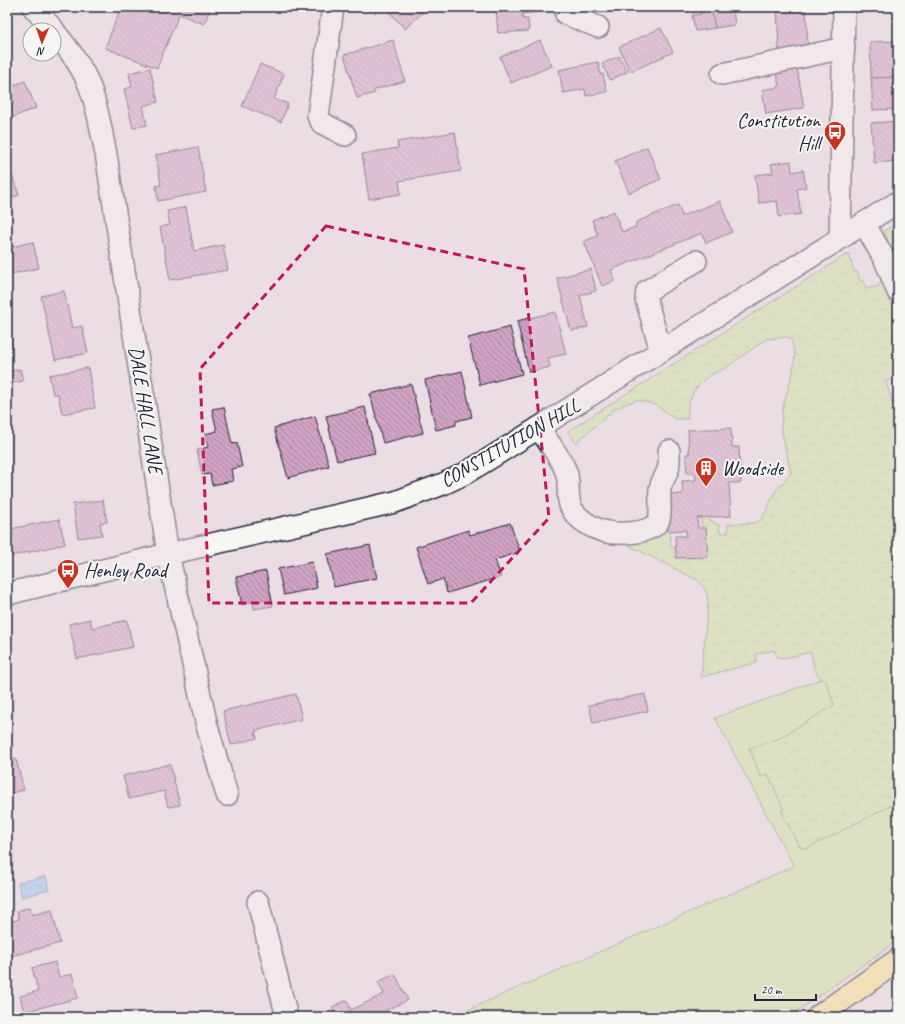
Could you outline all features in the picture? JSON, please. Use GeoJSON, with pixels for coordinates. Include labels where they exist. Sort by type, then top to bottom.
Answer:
{"type":"FeatureCollection","features":[{"type":"Feature","properties":{"kind":"main road"},"geometry":{"type":"LineString","coordinates":[[818,1017],[898,960]]}},
{"type":"Feature","properties":{"kind":"street","name":"DALE HALL LANE"},"geometry":{"type":"LineString","coordinates":[[33,7],[47,22]]}},
{"type":"Feature","properties":{"kind":"street"},"geometry":{"type":"LineString","coordinates":[[333,7],[318,116],[322,123],[345,135]]}},
{"type":"Feature","properties":{"kind":"street"},"geometry":{"type":"LineString","coordinates":[[840,237],[844,7]]}},
{"type":"Feature","properties":{"kind":"street","name":"DALE HALL LANE"},"geometry":{"type":"LineString","coordinates":[[62,41],[78,64],[89,84],[96,104],[106,154],[168,554],[207,726],[227,795]]}},
{"type":"Feature","properties":{"kind":"street"},"geometry":{"type":"LineString","coordinates":[[722,74],[844,48]]}},
{"type":"Feature","properties":{"kind":"street","name":"CONSTITUTION HILL"},"geometry":{"type":"LineString","coordinates":[[7,594],[168,554],[396,502],[443,484],[464,474],[898,202]]}},
{"type":"Feature","properties":{"kind":"street"},"geometry":{"type":"LineString","coordinates":[[864,223],[886,262],[898,292]]}},
{"type":"Feature","properties":{"kind":"street"},"geometry":{"type":"LineString","coordinates":[[661,351],[646,299],[647,291],[696,261]]}},
{"type":"Feature","properties":{"kind":"street"},"geometry":{"type":"LineString","coordinates":[[538,428],[566,470],[569,483],[569,503],[573,511],[590,526],[608,532],[647,530],[655,525],[659,520],[660,487],[669,468],[670,451]]}},
{"type":"Feature","properties":{"kind":"street"},"geometry":{"type":"LineString","coordinates":[[258,902],[287,1017]]}},
{"type":"Feature","properties":{"kind":"highlighted area"},"geometry":{"type":"Polygon","coordinates":[[[326,226],[524,269],[549,518],[471,603],[209,603],[200,369],[326,226]]]}},
{"type":"Feature","properties":{"kind":"green space"},"geometry":{"type":"Polygon","coordinates":[[[898,222],[898,266],[884,231],[898,222]]]}},
{"type":"Feature","properties":{"kind":"green space"},"geometry":{"type":"Polygon","coordinates":[[[849,253],[854,272],[857,271],[860,281],[863,280],[866,289],[879,286],[879,284],[884,282],[896,294],[895,324],[898,330],[898,378],[886,381],[898,424],[898,802],[806,849],[799,846],[781,811],[784,810],[768,774],[761,777],[749,748],[778,739],[834,705],[826,681],[819,676],[815,669],[811,652],[785,658],[777,657],[774,650],[756,654],[757,660],[755,663],[701,677],[708,604],[707,593],[704,587],[697,580],[609,535],[622,537],[664,510],[670,528],[671,548],[702,547],[701,518],[692,519],[708,516],[710,520],[719,525],[720,533],[728,533],[728,524],[755,523],[762,519],[776,491],[791,473],[781,428],[783,407],[793,371],[795,355],[791,339],[787,337],[766,339],[727,367],[708,376],[694,390],[688,406],[688,419],[675,419],[656,405],[637,400],[616,408],[576,443],[568,431],[849,253]]]}},
{"type":"Feature","properties":{"kind":"green space"},"geometry":{"type":"Polygon","coordinates":[[[898,651],[898,940],[789,1017],[452,1017],[794,866],[715,718],[898,651]]]}},
{"type":"Feature","properties":{"kind":"water"},"geometry":{"type":"Polygon","coordinates":[[[46,876],[49,890],[22,897],[18,883],[46,876]]]}},
{"type":"Feature","properties":{"kind":"building"},"geometry":{"type":"Polygon","coordinates":[[[121,7],[211,7],[204,24],[179,14],[157,68],[105,48],[121,7]]]}},
{"type":"Feature","properties":{"kind":"building"},"geometry":{"type":"Polygon","coordinates":[[[384,7],[428,7],[405,29],[384,7]]]}},
{"type":"Feature","properties":{"kind":"building"},"geometry":{"type":"Polygon","coordinates":[[[496,7],[538,7],[539,12],[522,14],[523,19],[528,19],[529,31],[498,33],[496,7]]]}},
{"type":"Feature","properties":{"kind":"building"},"geometry":{"type":"Polygon","coordinates":[[[700,7],[711,7],[715,28],[695,31],[692,15],[701,14],[700,7]]]}},
{"type":"Feature","properties":{"kind":"building"},"geometry":{"type":"Polygon","coordinates":[[[711,7],[735,7],[735,10],[733,10],[735,25],[715,28],[711,7]]]}},
{"type":"Feature","properties":{"kind":"building"},"geometry":{"type":"Polygon","coordinates":[[[777,7],[806,7],[808,50],[779,51],[777,7]]]}},
{"type":"Feature","properties":{"kind":"building"},"geometry":{"type":"Polygon","coordinates":[[[661,28],[673,52],[630,72],[619,47],[661,28]]]}},
{"type":"Feature","properties":{"kind":"building"},"geometry":{"type":"Polygon","coordinates":[[[393,40],[405,81],[374,90],[375,93],[357,98],[344,55],[393,40]]]}},
{"type":"Feature","properties":{"kind":"building"},"geometry":{"type":"Polygon","coordinates":[[[540,40],[552,66],[511,83],[500,57],[540,40]]]}},
{"type":"Feature","properties":{"kind":"building"},"geometry":{"type":"Polygon","coordinates":[[[898,41],[898,77],[871,78],[870,42],[898,41]]]}},
{"type":"Feature","properties":{"kind":"building"},"geometry":{"type":"Polygon","coordinates":[[[619,56],[627,72],[610,80],[602,64],[619,56]]]}},
{"type":"Feature","properties":{"kind":"building"},"geometry":{"type":"Polygon","coordinates":[[[598,62],[601,75],[603,74],[607,92],[586,96],[585,89],[563,93],[559,70],[598,62]]]}},
{"type":"Feature","properties":{"kind":"building"},"geometry":{"type":"Polygon","coordinates":[[[796,63],[804,108],[766,114],[762,90],[779,87],[776,67],[796,63]]]}},
{"type":"Feature","properties":{"kind":"building"},"geometry":{"type":"Polygon","coordinates":[[[260,64],[284,74],[274,99],[288,104],[281,122],[242,106],[260,64]]]}},
{"type":"Feature","properties":{"kind":"building"},"geometry":{"type":"Polygon","coordinates":[[[150,68],[158,102],[143,106],[147,125],[133,128],[124,89],[132,87],[129,73],[150,68]]]}},
{"type":"Feature","properties":{"kind":"building"},"geometry":{"type":"Polygon","coordinates":[[[898,77],[898,109],[873,110],[871,78],[898,77]]]}},
{"type":"Feature","properties":{"kind":"building"},"geometry":{"type":"Polygon","coordinates":[[[25,81],[36,108],[8,119],[7,88],[25,81]]]}},
{"type":"Feature","properties":{"kind":"building"},"geometry":{"type":"Polygon","coordinates":[[[898,121],[898,161],[874,163],[871,123],[898,121]]]}},
{"type":"Feature","properties":{"kind":"building"},"geometry":{"type":"Polygon","coordinates":[[[455,132],[461,171],[399,181],[401,194],[369,199],[362,154],[398,148],[397,142],[455,132]]]}},
{"type":"Feature","properties":{"kind":"building"},"geometry":{"type":"Polygon","coordinates":[[[198,147],[206,192],[158,201],[156,186],[161,185],[156,155],[198,147]]]}},
{"type":"Feature","properties":{"kind":"building"},"geometry":{"type":"Polygon","coordinates":[[[647,147],[661,179],[629,193],[615,161],[647,147]]]}},
{"type":"Feature","properties":{"kind":"building"},"geometry":{"type":"Polygon","coordinates":[[[7,161],[19,195],[7,200],[7,161]]]}},
{"type":"Feature","properties":{"kind":"building"},"geometry":{"type":"Polygon","coordinates":[[[791,161],[792,172],[803,170],[806,187],[797,189],[801,214],[779,217],[777,201],[759,203],[755,175],[773,173],[771,164],[791,161]]]}},
{"type":"Feature","properties":{"kind":"building"},"geometry":{"type":"Polygon","coordinates":[[[720,201],[732,232],[706,243],[702,233],[611,270],[615,281],[602,286],[584,241],[598,236],[592,220],[614,211],[622,232],[636,227],[636,222],[678,205],[682,216],[720,201]]]}},
{"type":"Feature","properties":{"kind":"building"},"geometry":{"type":"Polygon","coordinates":[[[186,207],[194,251],[223,245],[228,270],[170,280],[160,227],[170,225],[167,211],[186,207]]]}},
{"type":"Feature","properties":{"kind":"building"},"geometry":{"type":"Polygon","coordinates":[[[33,242],[39,268],[7,275],[7,248],[33,242]]]}},
{"type":"Feature","properties":{"kind":"building"},"geometry":{"type":"Polygon","coordinates":[[[591,269],[596,291],[580,295],[588,327],[571,331],[557,278],[591,269]]]}},
{"type":"Feature","properties":{"kind":"building"},"geometry":{"type":"Polygon","coordinates":[[[64,291],[72,328],[82,326],[88,353],[55,360],[41,296],[64,291]]]}},
{"type":"Feature","properties":{"kind":"building"},"geometry":{"type":"Polygon","coordinates":[[[555,312],[566,354],[548,358],[550,367],[529,372],[517,321],[555,312]]]}},
{"type":"Feature","properties":{"kind":"building"},"geometry":{"type":"Polygon","coordinates":[[[510,327],[522,374],[480,385],[468,338],[510,327]]]}},
{"type":"Feature","properties":{"kind":"building"},"geometry":{"type":"Polygon","coordinates":[[[10,333],[12,345],[7,346],[7,334],[10,333]]]}},
{"type":"Feature","properties":{"kind":"building"},"geometry":{"type":"Polygon","coordinates":[[[88,368],[95,408],[62,414],[58,394],[53,394],[49,375],[88,368]]]}},
{"type":"Feature","properties":{"kind":"building"},"geometry":{"type":"Polygon","coordinates":[[[20,369],[23,381],[7,384],[7,372],[20,369]]]}},
{"type":"Feature","properties":{"kind":"building"},"geometry":{"type":"Polygon","coordinates":[[[462,371],[472,417],[456,421],[456,425],[436,430],[425,380],[462,371]]]}},
{"type":"Feature","properties":{"kind":"building"},"geometry":{"type":"Polygon","coordinates":[[[411,384],[423,433],[383,443],[370,394],[411,384]]]}},
{"type":"Feature","properties":{"kind":"building"},"geometry":{"type":"Polygon","coordinates":[[[224,407],[232,444],[237,443],[242,467],[231,469],[233,481],[212,485],[210,474],[202,475],[197,450],[208,447],[205,434],[217,431],[212,409],[224,407]]]}},
{"type":"Feature","properties":{"kind":"building"},"geometry":{"type":"Polygon","coordinates":[[[365,407],[375,453],[337,461],[326,416],[365,407]]]}},
{"type":"Feature","properties":{"kind":"building"},"geometry":{"type":"Polygon","coordinates":[[[315,416],[329,466],[288,478],[274,428],[315,416]]]}},
{"type":"Feature","properties":{"kind":"building","name":"Woodside"},"geometry":{"type":"Polygon","coordinates":[[[731,428],[732,447],[739,447],[741,483],[729,483],[731,516],[697,518],[698,528],[706,528],[708,557],[676,558],[675,536],[686,536],[686,530],[668,531],[666,495],[683,494],[682,481],[696,480],[695,473],[687,473],[686,454],[689,454],[688,430],[731,428]]]}},
{"type":"Feature","properties":{"kind":"building"},"geometry":{"type":"Polygon","coordinates":[[[103,500],[107,522],[100,523],[102,535],[78,538],[73,504],[103,500]]]}},
{"type":"Feature","properties":{"kind":"building"},"geometry":{"type":"Polygon","coordinates":[[[7,514],[10,529],[59,519],[65,544],[7,557],[7,514]]]}},
{"type":"Feature","properties":{"kind":"building"},"geometry":{"type":"Polygon","coordinates":[[[510,523],[520,552],[495,560],[501,577],[447,593],[443,579],[428,584],[416,547],[468,530],[470,535],[510,523]]]}},
{"type":"Feature","properties":{"kind":"building"},"geometry":{"type":"Polygon","coordinates":[[[370,545],[377,578],[334,587],[327,554],[370,545]]]}},
{"type":"Feature","properties":{"kind":"building"},"geometry":{"type":"Polygon","coordinates":[[[312,562],[317,588],[284,595],[278,569],[312,562]]]}},
{"type":"Feature","properties":{"kind":"building"},"geometry":{"type":"Polygon","coordinates":[[[266,571],[273,606],[254,609],[253,602],[242,605],[236,577],[266,571]]]}},
{"type":"Feature","properties":{"kind":"building"},"geometry":{"type":"Polygon","coordinates":[[[90,619],[92,628],[127,620],[133,647],[77,659],[69,624],[90,619]]]}},
{"type":"Feature","properties":{"kind":"building"},"geometry":{"type":"Polygon","coordinates":[[[296,694],[302,719],[255,731],[257,738],[231,745],[223,711],[296,694]]]}},
{"type":"Feature","properties":{"kind":"building"},"geometry":{"type":"Polygon","coordinates":[[[645,694],[648,711],[593,723],[589,705],[645,694]]]}},
{"type":"Feature","properties":{"kind":"building"},"geometry":{"type":"Polygon","coordinates":[[[16,759],[24,790],[7,794],[7,761],[16,759]]]}},
{"type":"Feature","properties":{"kind":"building"},"geometry":{"type":"Polygon","coordinates":[[[170,764],[180,805],[168,807],[164,791],[129,799],[123,776],[170,764]]]}},
{"type":"Feature","properties":{"kind":"building"},"geometry":{"type":"Polygon","coordinates":[[[30,907],[32,915],[52,910],[60,943],[11,956],[7,939],[7,923],[19,919],[17,911],[30,907]]]}},
{"type":"Feature","properties":{"kind":"building"},"geometry":{"type":"Polygon","coordinates":[[[55,962],[59,977],[72,974],[78,998],[24,1012],[20,996],[38,991],[32,968],[55,962]]]}},
{"type":"Feature","properties":{"kind":"building"},"geometry":{"type":"Polygon","coordinates":[[[395,974],[408,1000],[372,1017],[337,1017],[332,1007],[347,1000],[351,1010],[384,994],[378,982],[395,974]]]}},
{"type":"Feature","properties":{"kind":"building"},"geometry":{"type":"Polygon","coordinates":[[[62,1012],[63,1017],[39,1017],[62,1012]]]}},
{"type":"Feature","properties":{"kind":"place","name":"Constitution Hill"},"geometry":{"type":"Point","coordinates":[835,152]}},
{"type":"Feature","properties":{"kind":"place","name":"Woodside"},"geometry":{"type":"Point","coordinates":[706,488]}},
{"type":"Feature","properties":{"kind":"place","name":"Henley Road"},"geometry":{"type":"Point","coordinates":[68,590]}}]}
